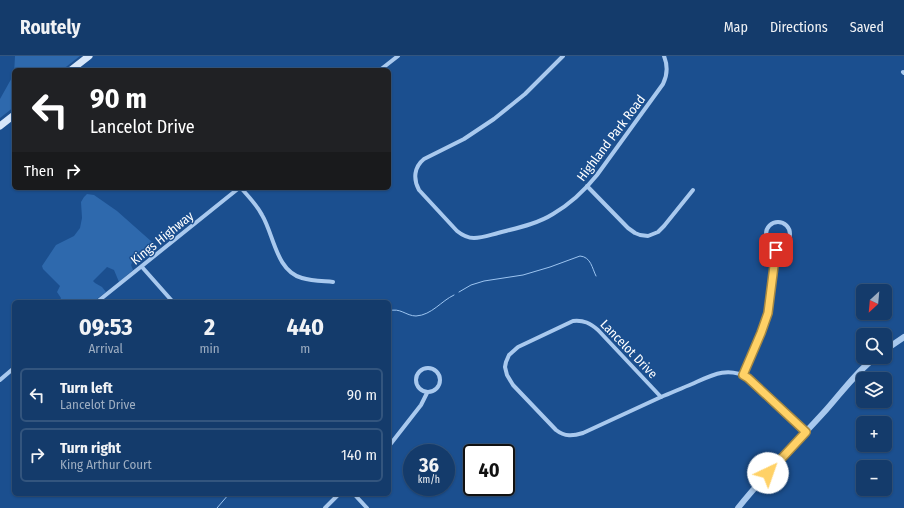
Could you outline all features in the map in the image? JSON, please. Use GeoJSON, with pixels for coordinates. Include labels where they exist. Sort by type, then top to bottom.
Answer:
{"type":"FeatureCollection","features":[{"type":"Feature","properties":{"kind":"main road"},"geometry":{"type":"LineString","coordinates":[[74,68],[89,56]]}},
{"type":"Feature","properties":{"kind":"main road"},"geometry":{"type":"LineString","coordinates":[[0,126],[12,117]]}},
{"type":"Feature","properties":{"kind":"street"},"geometry":{"type":"LineString","coordinates":[[383,68],[398,56]]}},
{"type":"Feature","properties":{"kind":"street","name":"Highland Park Road"},"geometry":{"type":"LineString","coordinates":[[563,56],[525,94],[494,119],[464,139],[429,156],[417,167],[415,172],[416,186],[463,236],[474,238],[535,222],[547,217],[566,205],[588,186],[663,84],[667,74],[667,64],[664,56]]}},
{"type":"Feature","properties":{"kind":"street"},"geometry":{"type":"LineString","coordinates":[[588,186],[628,228],[635,233],[644,236],[652,235],[660,230],[693,190]]}},
{"type":"Feature","properties":{"kind":"street","name":"Kings Highway"},"geometry":{"type":"LineString","coordinates":[[100,300],[238,190]]}},
{"type":"Feature","properties":{"kind":"street"},"geometry":{"type":"LineString","coordinates":[[242,190],[262,215],[280,259],[287,269],[293,274],[302,278],[333,282]]}},
{"type":"Feature","properties":{"kind":"street"},"geometry":{"type":"LineString","coordinates":[[780,222],[789,227],[790,235],[789,240],[785,244],[777,246],[771,244],[768,240],[766,232],[768,226],[772,223],[780,222]]}},
{"type":"Feature","properties":{"kind":"street"},"geometry":{"type":"LineString","coordinates":[[777,246],[768,313],[743,375],[806,432]]}},
{"type":"Feature","properties":{"kind":"street"},"geometry":{"type":"LineString","coordinates":[[142,267],[171,300]]}},
{"type":"Feature","properties":{"kind":"street","name":"Lancelot Drive"},"geometry":{"type":"LineString","coordinates":[[661,397],[598,330],[592,325],[583,321],[573,321],[518,347],[509,355],[505,366],[507,375],[513,385],[556,430],[561,434],[568,436],[583,433],[714,374],[726,372],[743,375]]}},
{"type":"Feature","properties":{"kind":"street"},"geometry":{"type":"LineString","coordinates":[[892,345],[904,337]]}},
{"type":"Feature","properties":{"kind":"street"},"geometry":{"type":"LineString","coordinates":[[738,508],[859,372],[868,364]]}},
{"type":"Feature","properties":{"kind":"street"},"geometry":{"type":"LineString","coordinates":[[428,368],[435,370],[441,381],[435,391],[427,392],[420,389],[416,382],[418,374],[424,369],[428,368]]}},
{"type":"Feature","properties":{"kind":"street"},"geometry":{"type":"LineString","coordinates":[[0,380],[12,370]]}},
{"type":"Feature","properties":{"kind":"street"},"geometry":{"type":"LineString","coordinates":[[391,443],[421,405],[427,392]]}},
{"type":"Feature","properties":{"kind":"street"},"geometry":{"type":"LineString","coordinates":[[325,508],[337,496]]}},
{"type":"Feature","properties":{"kind":"street"},"geometry":{"type":"LineString","coordinates":[[356,496],[368,508]]}},
{"type":"Feature","properties":{"kind":"shaded area"},"geometry":{"type":"Polygon","coordinates":[[[15,56],[80,56],[65,68],[14,68],[15,56]]]}},
{"type":"Feature","properties":{"kind":"shaded area"},"geometry":{"type":"Polygon","coordinates":[[[12,78],[12,109],[0,118],[0,99],[12,78]]]}},
{"type":"Feature","properties":{"kind":"shaded area"},"geometry":{"type":"Polygon","coordinates":[[[87,194],[94,195],[117,211],[152,242],[137,255],[131,265],[133,270],[119,282],[114,270],[107,267],[93,281],[102,287],[106,292],[96,300],[60,300],[61,298],[57,292],[60,286],[43,269],[42,266],[56,245],[74,236],[80,228],[82,218],[81,202],[87,194]]]}},
{"type":"Feature","properties":{"kind":"waterway"},"geometry":{"type":"LineString","coordinates":[[459,292],[471,285],[484,281],[523,275],[580,256],[587,258],[596,276]]}},
{"type":"Feature","properties":{"kind":"waterway"},"geometry":{"type":"LineString","coordinates":[[391,310],[400,311],[412,316],[422,315],[454,295]]}},
{"type":"Feature","properties":{"kind":"waterway"},"geometry":{"type":"LineString","coordinates":[[217,508],[227,496]]}},
{"type":"Feature","properties":{"kind":"route"},"geometry":{"type":"LineString","coordinates":[[768,473],[806,432],[743,375],[768,313],[776,250]]}}]}
